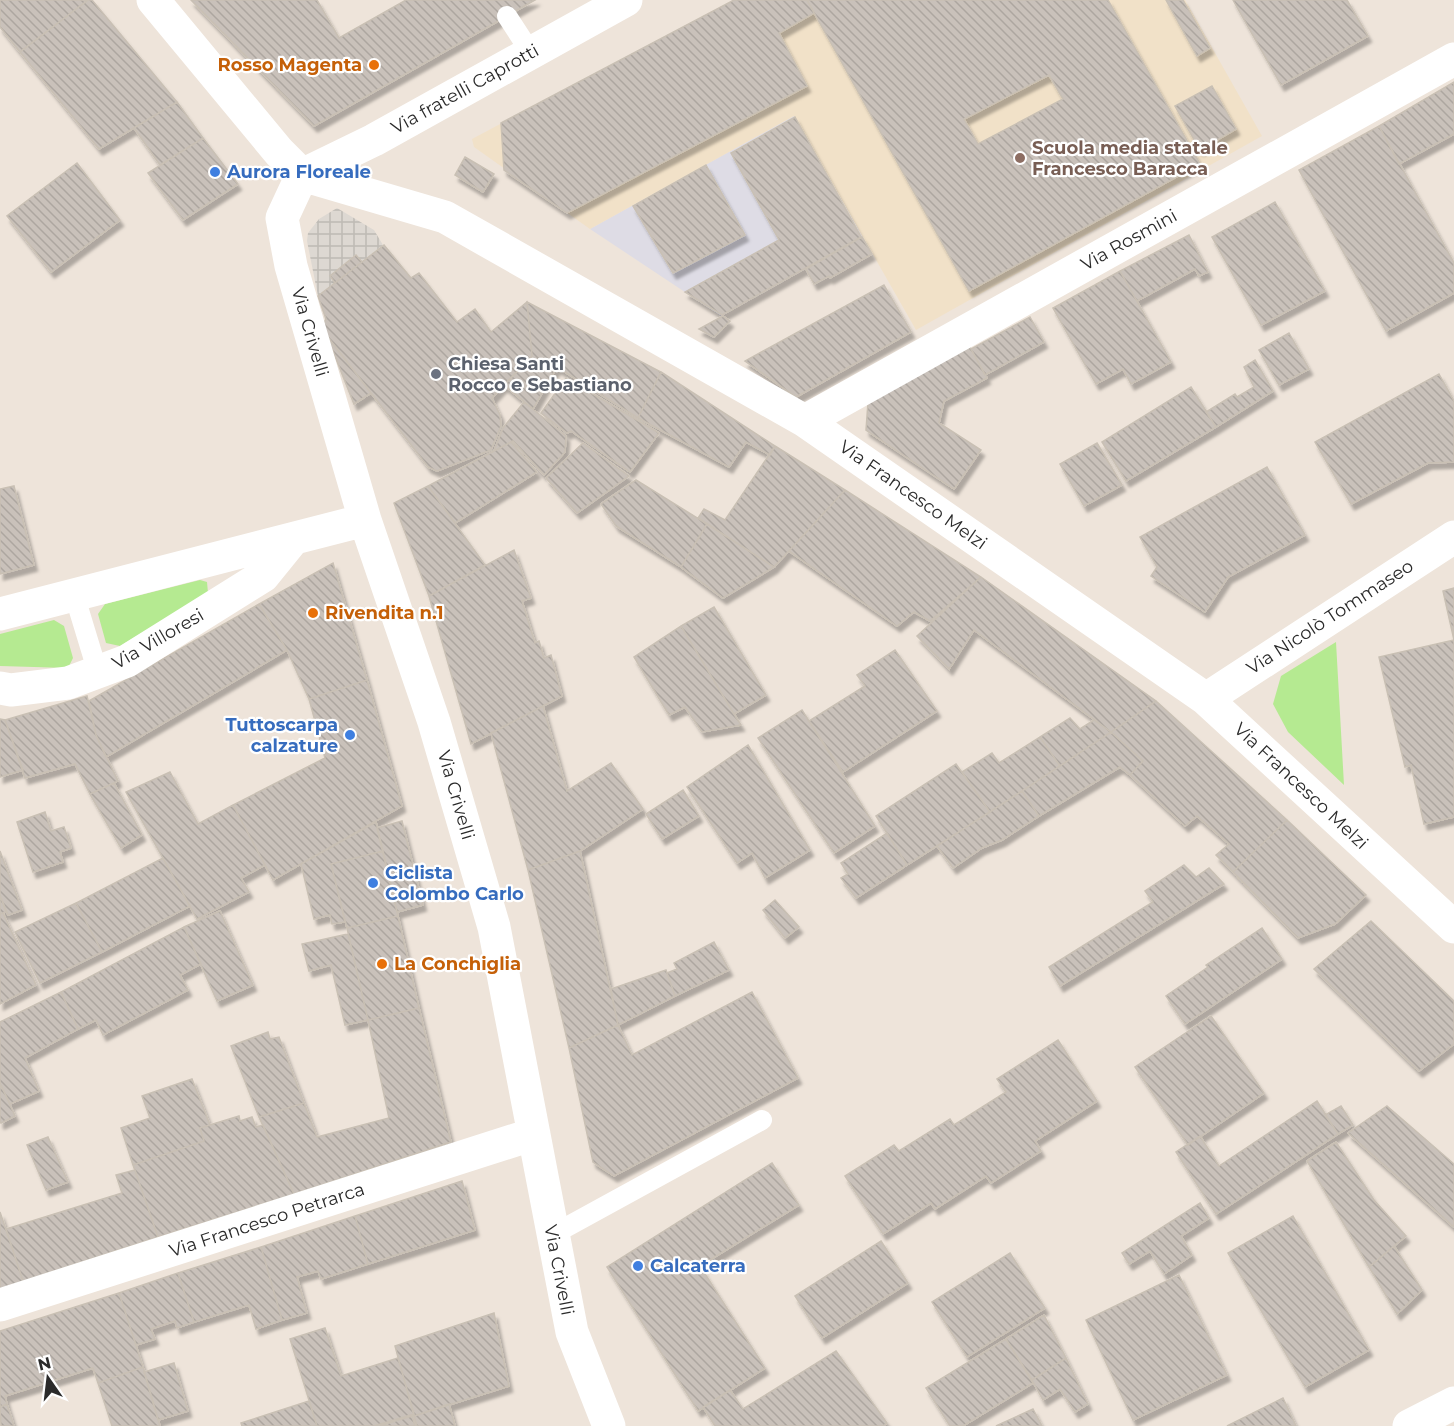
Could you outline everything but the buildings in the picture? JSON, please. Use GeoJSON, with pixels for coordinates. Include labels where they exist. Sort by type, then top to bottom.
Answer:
{"type":"FeatureCollection","features":[{"type":"Feature","properties":{"kind":"street"},"geometry":{"type":"LineString","coordinates":[[153,0],[279,152],[302,175]]}},
{"type":"Feature","properties":{"kind":"street","name":"Via fratelli Caprotti"},"geometry":{"type":"LineString","coordinates":[[302,175],[374,140],[626,0]]}},
{"type":"Feature","properties":{"kind":"street","name":"Via Rosmini"},"geometry":{"type":"LineString","coordinates":[[805,421],[1454,59]]}},
{"type":"Feature","properties":{"kind":"street","name":"Via Francesco Melzi"},"geometry":{"type":"LineString","coordinates":[[302,175],[445,217],[805,421],[1206,699],[1454,927]]}},
{"type":"Feature","properties":{"kind":"street","name":"Via Crivelli"},"geometry":{"type":"LineString","coordinates":[[302,175],[282,218],[291,266],[365,520],[434,722],[494,927],[572,1332],[609,1426]]}},
{"type":"Feature","properties":{"kind":"street"},"geometry":{"type":"LineString","coordinates":[[0,614],[365,520]]}},
{"type":"Feature","properties":{"kind":"street","name":"Via Nicolò Tommaseo"},"geometry":{"type":"LineString","coordinates":[[1206,699],[1454,537]]}},
{"type":"Feature","properties":{"kind":"street","name":"Via Villoresi"},"geometry":{"type":"LineString","coordinates":[[0,688],[11,690],[68,683],[127,661],[264,576],[293,539]]}},
{"type":"Feature","properties":{"kind":"street","name":"Via Francesco Petrarca"},"geometry":{"type":"LineString","coordinates":[[0,1305],[534,1134]]}},
{"type":"Feature","properties":{"kind":"street"},"geometry":{"type":"LineString","coordinates":[[1408,1426],[1454,1403]]}},
{"type":"Feature","properties":{"kind":"lane"},"geometry":{"type":"LineString","coordinates":[[507,16],[531,53]]}},
{"type":"Feature","properties":{"kind":"lane"},"geometry":{"type":"LineString","coordinates":[[74,594],[98,673]]}},
{"type":"Feature","properties":{"kind":"lane"},"geometry":{"type":"LineString","coordinates":[[552,1235],[762,1120]]}},
{"type":"Feature","properties":{"kind":"shaded area","name":"Scuola media statale Francesco Baracca"},"geometry":{"type":"Polygon","coordinates":[[[734,0],[1185,0],[1262,136],[916,330],[794,116],[590,229],[474,147],[472,139],[734,0]]]}},
{"type":"Feature","properties":{"kind":"shaded area"},"geometry":{"type":"Polygon","coordinates":[[[794,116],[862,237],[721,316],[590,229],[794,116]]]}},
{"type":"Feature","properties":{"kind":"shaded area"},"geometry":{"type":"Polygon","coordinates":[[[337,208],[374,230],[383,245],[362,262],[355,255],[330,276],[335,283],[318,296],[307,241],[308,233],[319,219],[337,208]]]}},
{"type":"Feature","properties":{"kind":"green space"},"geometry":{"type":"Polygon","coordinates":[[[200,580],[207,582],[208,593],[120,646],[106,643],[98,614],[105,604],[200,580]]]}},
{"type":"Feature","properties":{"kind":"green space"},"geometry":{"type":"Polygon","coordinates":[[[54,620],[64,626],[73,658],[68,668],[0,666],[0,634],[54,620]]]}},
{"type":"Feature","properties":{"kind":"green space"},"geometry":{"type":"Polygon","coordinates":[[[1336,642],[1344,785],[1288,732],[1273,704],[1281,676],[1336,642]]]}},
{"type":"Feature","properties":{"kind":"place","name":"Rosso Magenta"},"geometry":{"type":"Point","coordinates":[374,65]}},
{"type":"Feature","properties":{"kind":"place","name":"Scuola media statale Francesco Baracca"},"geometry":{"type":"Point","coordinates":[1020,158]}},
{"type":"Feature","properties":{"kind":"place","name":"Aurora Floreale"},"geometry":{"type":"Point","coordinates":[215,172]}},
{"type":"Feature","properties":{"kind":"place","name":"Chiesa Santi Rocco e Sebastiano"},"geometry":{"type":"Point","coordinates":[436,374]}},
{"type":"Feature","properties":{"kind":"place","name":"Rivendita n.1"},"geometry":{"type":"Point","coordinates":[313,613]}},
{"type":"Feature","properties":{"kind":"place","name":"Tuttoscarpa calzature"},"geometry":{"type":"Point","coordinates":[350,735]}},
{"type":"Feature","properties":{"kind":"place","name":"Ciclista Colombo Carlo"},"geometry":{"type":"Point","coordinates":[373,883]}},
{"type":"Feature","properties":{"kind":"place","name":"La Conchiglia"},"geometry":{"type":"Point","coordinates":[382,964]}},
{"type":"Feature","properties":{"kind":"place","name":"Calcaterra"},"geometry":{"type":"Point","coordinates":[638,1266]}}]}
